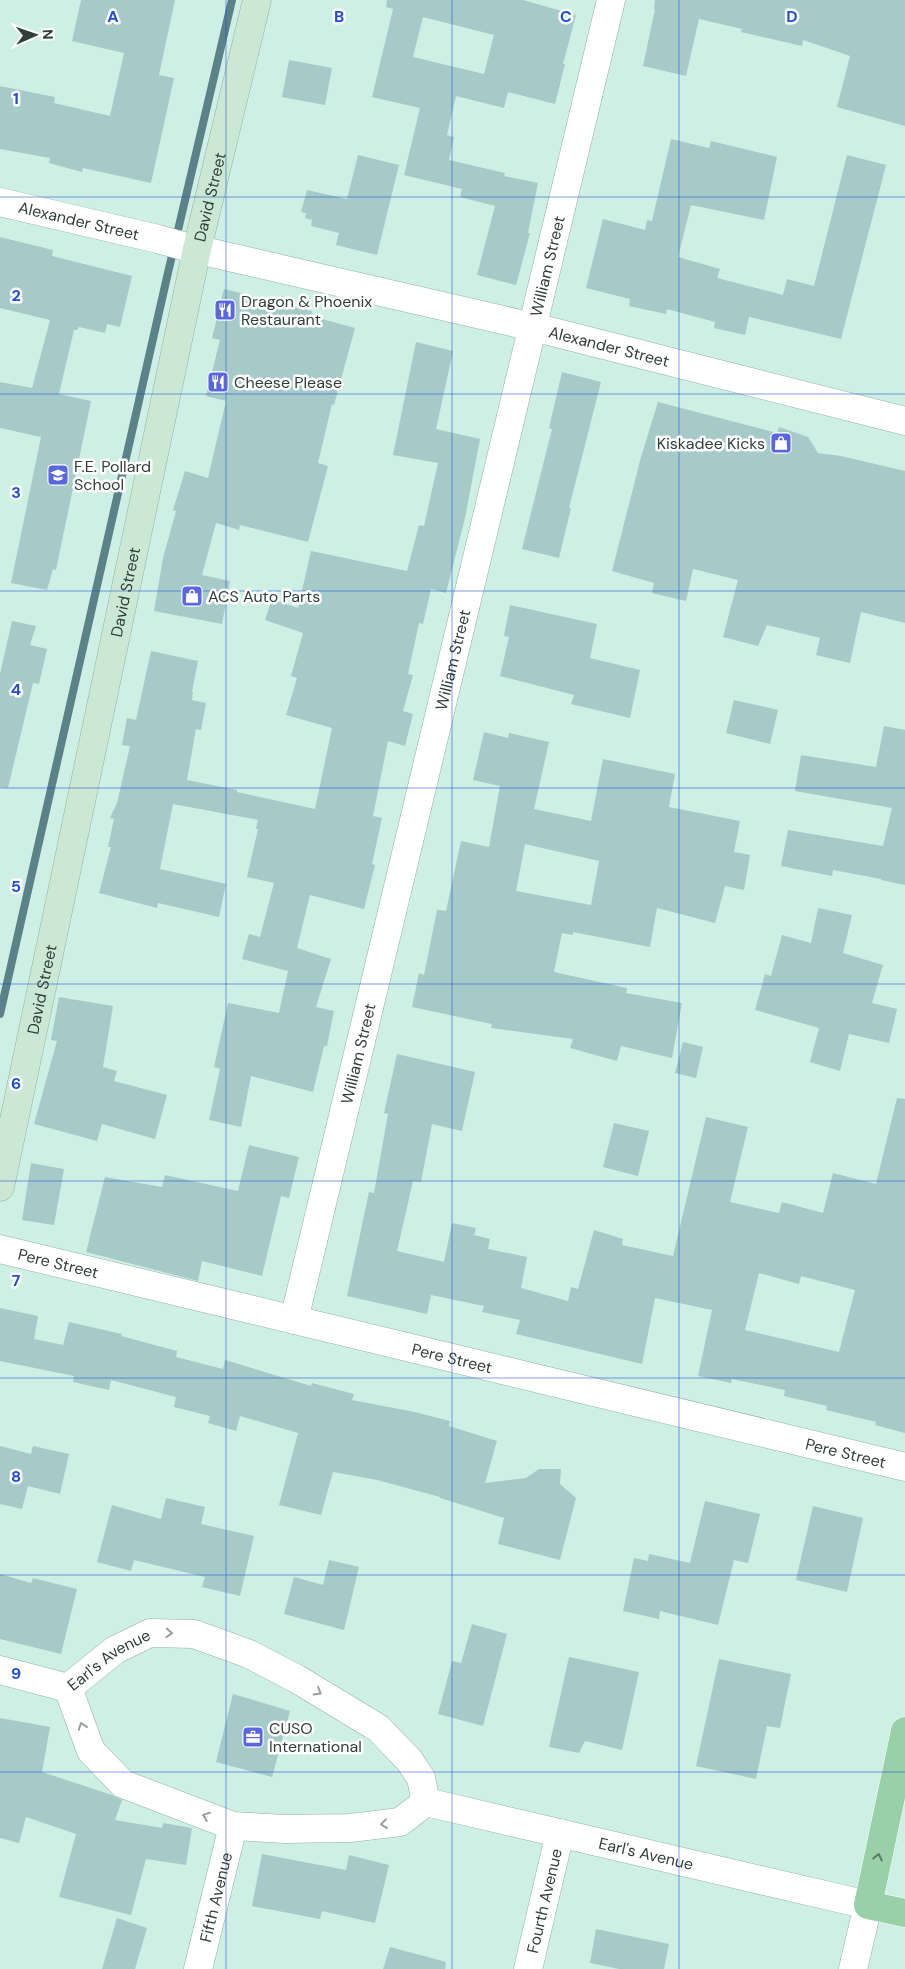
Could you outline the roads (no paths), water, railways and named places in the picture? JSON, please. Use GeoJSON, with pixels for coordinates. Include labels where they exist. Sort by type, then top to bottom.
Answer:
{"type":"FeatureCollection","features":[{"type":"Feature","properties":{"kind":"main road"},"geometry":{"type":"LineString","coordinates":[[905,1731],[868,1905],[905,1913]]}},
{"type":"Feature","properties":{"kind":"street","name":"David Street"},"geometry":{"type":"LineString","coordinates":[[0,1187],[193,249],[257,0]]}},
{"type":"Feature","properties":{"kind":"street","name":"William Street"},"geometry":{"type":"LineString","coordinates":[[294,1320],[611,0]]}},
{"type":"Feature","properties":{"kind":"street","name":"Alexander Street"},"geometry":{"type":"LineString","coordinates":[[0,202],[193,249],[533,327],[905,421]]}},
{"type":"Feature","properties":{"kind":"street","name":"Pere Street"},"geometry":{"type":"LineString","coordinates":[[0,1249],[905,1467]]}},
{"type":"Feature","properties":{"kind":"street","name":"Earl's Avenue"},"geometry":{"type":"LineString","coordinates":[[150,1633],[194,1634],[249,1654],[297,1679],[378,1728],[409,1760],[421,1778],[426,1802],[400,1822],[341,1829],[285,1829],[233,1826],[123,1784],[91,1751],[68,1688],[115,1650],[150,1633]]}},
{"type":"Feature","properties":{"kind":"street"},"geometry":{"type":"LineString","coordinates":[[0,1670],[68,1688]]}},
{"type":"Feature","properties":{"kind":"street","name":"Earl's Avenue"},"geometry":{"type":"LineString","coordinates":[[426,1802],[868,1905]]}},
{"type":"Feature","properties":{"kind":"street","name":"Fifth Avenue"},"geometry":{"type":"LineString","coordinates":[[198,1969],[233,1826]]}},
{"type":"Feature","properties":{"kind":"street","name":"Fourth Avenue"},"geometry":{"type":"LineString","coordinates":[[528,1969],[560,1833]]}},
{"type":"Feature","properties":{"kind":"street"},"geometry":{"type":"LineString","coordinates":[[853,1969],[868,1905]]}},
{"type":"Feature","properties":{"kind":"waterway"},"geometry":{"type":"LineString","coordinates":[[0,1014],[167,277],[232,0]]}},
{"type":"Feature","properties":{"kind":"place","name":"Dragon & Phoenix Restaurant"},"geometry":{"type":"Point","coordinates":[225,310]}},
{"type":"Feature","properties":{"kind":"place","name":"Cheese Please"},"geometry":{"type":"Point","coordinates":[218,382]}},
{"type":"Feature","properties":{"kind":"place","name":"Kiskadee Kicks"},"geometry":{"type":"Point","coordinates":[781,443]}},
{"type":"Feature","properties":{"kind":"place","name":"F.E. Pollard School"},"geometry":{"type":"Point","coordinates":[58,475]}},
{"type":"Feature","properties":{"kind":"place","name":"ACS Auto Parts"},"geometry":{"type":"Point","coordinates":[192,596]}},
{"type":"Feature","properties":{"kind":"place","name":"CUSO International"},"geometry":{"type":"Point","coordinates":[253,1737]}}]}
